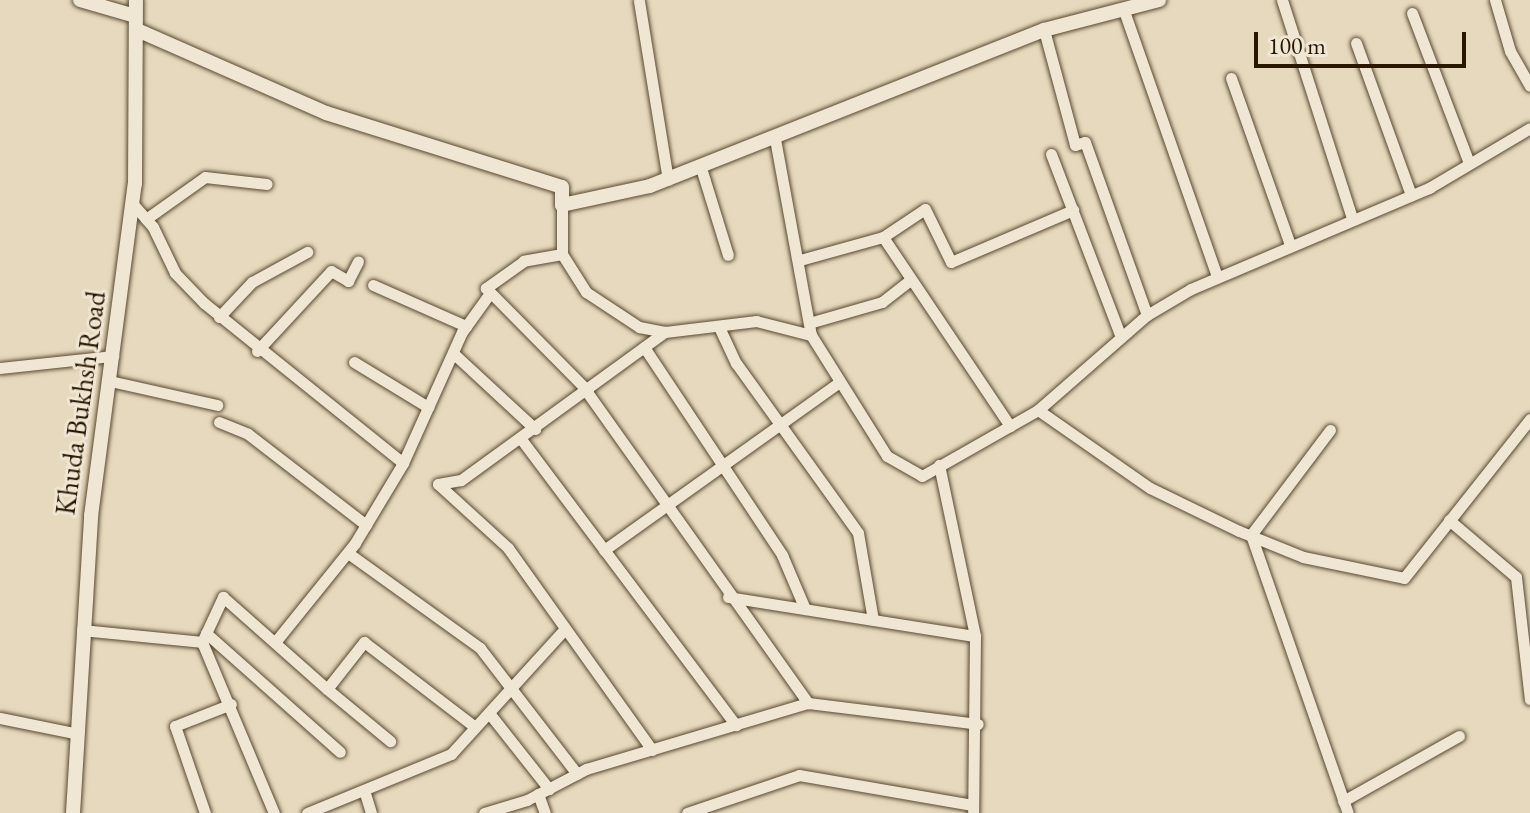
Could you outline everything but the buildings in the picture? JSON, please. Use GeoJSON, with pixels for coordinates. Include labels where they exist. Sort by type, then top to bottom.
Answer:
{"type":"FeatureCollection","features":[{"type":"Feature","properties":{"kind":"street"},"geometry":{"type":"LineString","coordinates":[[80,0],[136,23],[326,113],[562,187],[562,254],[586,292],[639,327],[665,332],[756,321],[810,329],[882,302],[909,281]]}},
{"type":"Feature","properties":{"kind":"street","name":"Khuda Bukhsh Road"},"geometry":{"type":"LineString","coordinates":[[73,813],[74,733],[82,630],[133,204],[136,0]]}},
{"type":"Feature","properties":{"kind":"street"},"geometry":{"type":"LineString","coordinates":[[562,205],[668,180],[1044,30],[1126,5],[1159,0]]}},
{"type":"Feature","properties":{"kind":"street"},"geometry":{"type":"LineString","coordinates":[[1282,0],[1352,218]]}},
{"type":"Feature","properties":{"kind":"street"},"geometry":{"type":"LineString","coordinates":[[1495,0],[1510,51],[1530,86]]}},
{"type":"Feature","properties":{"kind":"street"},"geometry":{"type":"LineString","coordinates":[[639,1],[668,180]]}},
{"type":"Feature","properties":{"kind":"street"},"geometry":{"type":"LineString","coordinates":[[1126,5],[1217,277]]}},
{"type":"Feature","properties":{"kind":"street"},"geometry":{"type":"LineString","coordinates":[[1412,13],[1469,163]]}},
{"type":"Feature","properties":{"kind":"street"},"geometry":{"type":"LineString","coordinates":[[1044,30],[1075,145],[1085,142],[1147,315]]}},
{"type":"Feature","properties":{"kind":"street"},"geometry":{"type":"LineString","coordinates":[[1356,43],[1411,195]]}},
{"type":"Feature","properties":{"kind":"street"},"geometry":{"type":"LineString","coordinates":[[1231,78],[1290,245]]}},
{"type":"Feature","properties":{"kind":"street"},"geometry":{"type":"LineString","coordinates":[[775,139],[780,191],[800,260],[810,329],[838,383],[887,456],[922,476],[1038,410],[1147,315],[1217,277],[1411,195],[1530,128]]}},
{"type":"Feature","properties":{"kind":"street"},"geometry":{"type":"LineString","coordinates":[[1051,154],[1121,337]]}},
{"type":"Feature","properties":{"kind":"street"},"geometry":{"type":"LineString","coordinates":[[701,168],[728,255]]}},
{"type":"Feature","properties":{"kind":"street"},"geometry":{"type":"LineString","coordinates":[[146,219],[205,177],[267,184]]}},
{"type":"Feature","properties":{"kind":"street"},"geometry":{"type":"LineString","coordinates":[[133,204],[146,219],[175,273],[219,317],[257,351],[403,463]]}},
{"type":"Feature","properties":{"kind":"street"},"geometry":{"type":"LineString","coordinates":[[800,260],[883,237],[925,209],[951,262],[1073,210]]}},
{"type":"Feature","properties":{"kind":"street"},"geometry":{"type":"LineString","coordinates":[[883,237],[909,281],[1010,426]]}},
{"type":"Feature","properties":{"kind":"street"},"geometry":{"type":"LineString","coordinates":[[219,317],[252,282],[307,252]]}},
{"type":"Feature","properties":{"kind":"street"},"geometry":{"type":"LineString","coordinates":[[562,254],[524,261],[486,288],[588,392],[728,597],[808,703]]}},
{"type":"Feature","properties":{"kind":"street"},"geometry":{"type":"LineString","coordinates":[[257,351],[331,271],[348,281],[358,261]]}},
{"type":"Feature","properties":{"kind":"street"},"geometry":{"type":"LineString","coordinates":[[373,285],[466,326]]}},
{"type":"Feature","properties":{"kind":"street"},"geometry":{"type":"LineString","coordinates":[[276,641],[348,553],[366,525],[403,463],[466,326],[490,293]]}},
{"type":"Feature","properties":{"kind":"street"},"geometry":{"type":"LineString","coordinates":[[719,327],[779,425],[858,533],[873,620]]}},
{"type":"Feature","properties":{"kind":"street"},"geometry":{"type":"LineString","coordinates":[[652,750],[508,548],[438,484],[461,480],[588,392],[665,332]]}},
{"type":"Feature","properties":{"kind":"street"},"geometry":{"type":"LineString","coordinates":[[644,347],[782,555],[805,609]]}},
{"type":"Feature","properties":{"kind":"street"},"geometry":{"type":"LineString","coordinates":[[453,353],[535,429]]}},
{"type":"Feature","properties":{"kind":"street"},"geometry":{"type":"LineString","coordinates":[[0,368],[113,356]]}},
{"type":"Feature","properties":{"kind":"street"},"geometry":{"type":"LineString","coordinates":[[354,362],[428,407]]}},
{"type":"Feature","properties":{"kind":"street"},"geometry":{"type":"LineString","coordinates":[[110,381],[217,405]]}},
{"type":"Feature","properties":{"kind":"street"},"geometry":{"type":"LineString","coordinates":[[604,550],[838,383]]}},
{"type":"Feature","properties":{"kind":"street"},"geometry":{"type":"LineString","coordinates":[[1038,410],[1150,488],[1251,535],[1303,557],[1404,578],[1530,419]]}},
{"type":"Feature","properties":{"kind":"street"},"geometry":{"type":"LineString","coordinates":[[219,422],[248,434],[366,525]]}},
{"type":"Feature","properties":{"kind":"street"},"geometry":{"type":"LineString","coordinates":[[1251,535],[1330,430]]}},
{"type":"Feature","properties":{"kind":"street"},"geometry":{"type":"LineString","coordinates":[[521,439],[736,725]]}},
{"type":"Feature","properties":{"kind":"street"},"geometry":{"type":"LineString","coordinates":[[687,813],[799,775],[972,809],[978,724],[975,636],[939,465]]}},
{"type":"Feature","properties":{"kind":"street"},"geometry":{"type":"LineString","coordinates":[[1449,520],[1516,577],[1530,699]]}},
{"type":"Feature","properties":{"kind":"street"},"geometry":{"type":"LineString","coordinates":[[1251,535],[1348,813]]}},
{"type":"Feature","properties":{"kind":"street"},"geometry":{"type":"LineString","coordinates":[[348,553],[480,648],[514,685],[577,774]]}},
{"type":"Feature","properties":{"kind":"street"},"geometry":{"type":"LineString","coordinates":[[274,813],[204,638],[223,597],[390,741]]}},
{"type":"Feature","properties":{"kind":"street"},"geometry":{"type":"LineString","coordinates":[[728,597],[975,636]]}},
{"type":"Feature","properties":{"kind":"street"},"geometry":{"type":"LineString","coordinates":[[82,630],[204,638],[340,752]]}},
{"type":"Feature","properties":{"kind":"street"},"geometry":{"type":"LineString","coordinates":[[307,813],[451,754],[564,630]]}},
{"type":"Feature","properties":{"kind":"street"},"geometry":{"type":"LineString","coordinates":[[327,689],[364,642],[475,727]]}},
{"type":"Feature","properties":{"kind":"street"},"geometry":{"type":"LineString","coordinates":[[484,813],[543,791],[577,774],[808,703],[978,724]]}},
{"type":"Feature","properties":{"kind":"street"},"geometry":{"type":"LineString","coordinates":[[205,813],[175,726],[231,704]]}},
{"type":"Feature","properties":{"kind":"street"},"geometry":{"type":"LineString","coordinates":[[489,713],[543,791],[545,813]]}},
{"type":"Feature","properties":{"kind":"street"},"geometry":{"type":"LineString","coordinates":[[0,718],[74,733]]}},
{"type":"Feature","properties":{"kind":"street"},"geometry":{"type":"LineString","coordinates":[[1343,801],[1459,736]]}},
{"type":"Feature","properties":{"kind":"street"},"geometry":{"type":"LineString","coordinates":[[364,790],[371,813]]}}]}
